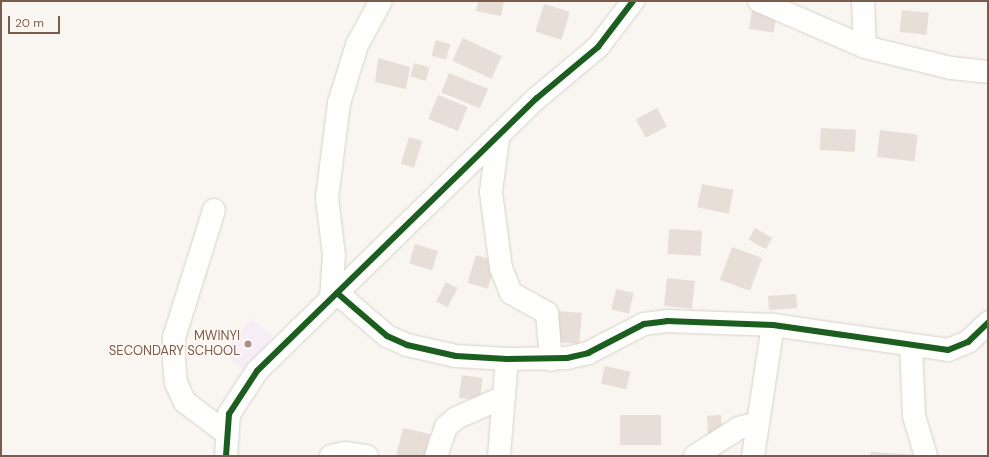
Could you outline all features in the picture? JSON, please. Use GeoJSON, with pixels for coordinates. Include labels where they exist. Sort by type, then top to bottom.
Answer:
{"type":"FeatureCollection","features":[{"type":"Feature","properties":{"kind":"street"},"geometry":{"type":"LineString","coordinates":[[334,296],[334,255],[327,198],[339,102],[357,45],[381,1]]}},
{"type":"Feature","properties":{"kind":"street"},"geometry":{"type":"LineString","coordinates":[[226,456],[226,433],[229,414],[243,389],[419,211],[498,138],[537,98],[598,47],[633,1]]}},
{"type":"Feature","properties":{"kind":"street"},"geometry":{"type":"LineString","coordinates":[[759,1],[865,47],[951,68],[988,72]]}},
{"type":"Feature","properties":{"kind":"street"},"geometry":{"type":"LineString","coordinates":[[863,1],[865,47]]}},
{"type":"Feature","properties":{"kind":"street"},"geometry":{"type":"LineString","coordinates":[[498,138],[491,192],[501,268],[511,293],[547,313],[550,360]]}},
{"type":"Feature","properties":{"kind":"street"},"geometry":{"type":"LineString","coordinates":[[214,210],[174,338],[174,360],[176,383],[185,402],[226,433]]}},
{"type":"Feature","properties":{"kind":"street"},"geometry":{"type":"LineString","coordinates":[[334,296],[387,336],[407,345],[456,356],[507,359],[550,360],[588,353],[644,324],[667,321],[773,325],[911,346],[948,350],[968,342],[988,323]]}},
{"type":"Feature","properties":{"kind":"street"},"geometry":{"type":"LineString","coordinates":[[753,456],[773,325]]}},
{"type":"Feature","properties":{"kind":"street"},"geometry":{"type":"LineString","coordinates":[[911,346],[914,416],[926,456]]}},
{"type":"Feature","properties":{"kind":"street"},"geometry":{"type":"LineString","coordinates":[[499,456],[507,359]]}},
{"type":"Feature","properties":{"kind":"street"},"geometry":{"type":"LineString","coordinates":[[436,456],[446,427],[456,418],[504,397]]}},
{"type":"Feature","properties":{"kind":"street"},"geometry":{"type":"LineString","coordinates":[[695,456],[739,428],[758,424]]}},
{"type":"Feature","properties":{"kind":"street"},"geometry":{"type":"LineString","coordinates":[[331,456],[345,453],[367,456]]}},
{"type":"Feature","properties":{"kind":"shaded area","name":"MWINYI SECONDARY SCHOOL"},"geometry":{"type":"Polygon","coordinates":[[[252,318],[273,336],[244,370],[222,352],[252,318]]]}},
{"type":"Feature","properties":{"kind":"building"},"geometry":{"type":"Polygon","coordinates":[[[478,1],[504,1],[501,16],[476,11],[478,1]]]}},
{"type":"Feature","properties":{"kind":"building"},"geometry":{"type":"Polygon","coordinates":[[[544,4],[570,12],[561,40],[536,32],[544,4]]]}},
{"type":"Feature","properties":{"kind":"building"},"geometry":{"type":"Polygon","coordinates":[[[752,10],[777,14],[774,33],[749,29],[752,10]]]}},
{"type":"Feature","properties":{"kind":"building"},"geometry":{"type":"Polygon","coordinates":[[[902,10],[929,13],[927,35],[900,32],[902,10]]]}},
{"type":"Feature","properties":{"kind":"building"},"geometry":{"type":"Polygon","coordinates":[[[463,38],[502,56],[491,79],[452,61],[463,38]]]}},
{"type":"Feature","properties":{"kind":"building"},"geometry":{"type":"Polygon","coordinates":[[[436,40],[450,44],[446,60],[432,55],[436,40]]]}},
{"type":"Feature","properties":{"kind":"building"},"geometry":{"type":"Polygon","coordinates":[[[378,58],[410,67],[406,89],[375,82],[378,58]]]}},
{"type":"Feature","properties":{"kind":"building"},"geometry":{"type":"Polygon","coordinates":[[[414,63],[429,67],[426,81],[410,77],[414,63]]]}},
{"type":"Feature","properties":{"kind":"building"},"geometry":{"type":"Polygon","coordinates":[[[449,73],[488,89],[480,108],[441,92],[449,73]]]}},
{"type":"Feature","properties":{"kind":"building"},"geometry":{"type":"Polygon","coordinates":[[[438,95],[468,107],[458,131],[428,119],[438,95]]]}},
{"type":"Feature","properties":{"kind":"building"},"geometry":{"type":"Polygon","coordinates":[[[657,108],[667,127],[646,138],[636,119],[657,108]]]}},
{"type":"Feature","properties":{"kind":"building"},"geometry":{"type":"Polygon","coordinates":[[[821,128],[856,130],[855,152],[820,150],[821,128]]]}},
{"type":"Feature","properties":{"kind":"building"},"geometry":{"type":"Polygon","coordinates":[[[880,130],[918,135],[914,161],[877,157],[880,130]]]}},
{"type":"Feature","properties":{"kind":"building"},"geometry":{"type":"Polygon","coordinates":[[[409,137],[422,141],[414,168],[401,164],[409,137]]]}},
{"type":"Feature","properties":{"kind":"building"},"geometry":{"type":"Polygon","coordinates":[[[702,184],[733,190],[729,214],[697,208],[702,184]]]}},
{"type":"Feature","properties":{"kind":"building"},"geometry":{"type":"Polygon","coordinates":[[[755,228],[772,238],[766,249],[748,239],[755,228]]]}},
{"type":"Feature","properties":{"kind":"building"},"geometry":{"type":"Polygon","coordinates":[[[669,229],[702,231],[701,256],[668,254],[669,229]]]}},
{"type":"Feature","properties":{"kind":"building"},"geometry":{"type":"Polygon","coordinates":[[[415,244],[438,251],[432,270],[409,263],[415,244]]]}},
{"type":"Feature","properties":{"kind":"building"},"geometry":{"type":"Polygon","coordinates":[[[732,247],[762,258],[750,291],[720,280],[732,247]]]}},
{"type":"Feature","properties":{"kind":"building"},"geometry":{"type":"Polygon","coordinates":[[[476,255],[496,261],[488,289],[468,283],[476,255]]]}},
{"type":"Feature","properties":{"kind":"building"},"geometry":{"type":"Polygon","coordinates":[[[667,278],[695,281],[692,309],[664,306],[667,278]]]}},
{"type":"Feature","properties":{"kind":"building"},"geometry":{"type":"Polygon","coordinates":[[[446,282],[458,288],[448,308],[436,302],[446,282]]]}},
{"type":"Feature","properties":{"kind":"building"},"geometry":{"type":"Polygon","coordinates":[[[616,289],[634,293],[629,314],[611,309],[616,289]]]}},
{"type":"Feature","properties":{"kind":"building"},"geometry":{"type":"Polygon","coordinates":[[[796,294],[797,308],[769,310],[768,296],[796,294]]]}},
{"type":"Feature","properties":{"kind":"building"},"geometry":{"type":"Polygon","coordinates":[[[559,311],[582,313],[579,344],[556,342],[559,311]]]}},
{"type":"Feature","properties":{"kind":"building"},"geometry":{"type":"Polygon","coordinates":[[[605,366],[630,372],[626,389],[601,384],[605,366]]]}},
{"type":"Feature","properties":{"kind":"building"},"geometry":{"type":"Polygon","coordinates":[[[462,375],[483,378],[480,401],[459,398],[462,375]]]}},
{"type":"Feature","properties":{"kind":"building"},"geometry":{"type":"Polygon","coordinates":[[[620,415],[661,415],[661,445],[620,445],[620,415]]]}},
{"type":"Feature","properties":{"kind":"building"},"geometry":{"type":"Polygon","coordinates":[[[721,415],[722,433],[708,434],[707,416],[721,415]]]}},
{"type":"Feature","properties":{"kind":"building"},"geometry":{"type":"Polygon","coordinates":[[[403,428],[430,434],[425,456],[396,456],[403,428]]]}},
{"type":"Feature","properties":{"kind":"building"},"geometry":{"type":"Polygon","coordinates":[[[871,452],[919,455],[919,456],[870,456],[871,452]]]}},
{"type":"Feature","properties":{"kind":"cycle path"},"geometry":{"type":"LineString","coordinates":[[226,456],[229,414],[257,371],[537,98],[598,47],[633,1]]}},
{"type":"Feature","properties":{"kind":"cycle path"},"geometry":{"type":"LineString","coordinates":[[337,293],[387,336],[407,345],[456,356],[507,359],[567,358],[588,353],[644,324],[667,321],[773,325],[948,350],[968,342],[988,323]]}},
{"type":"Feature","properties":{"kind":"place","name":"MWINYI SECONDARY SCHOOL"},"geometry":{"type":"Point","coordinates":[248,344]}}]}
